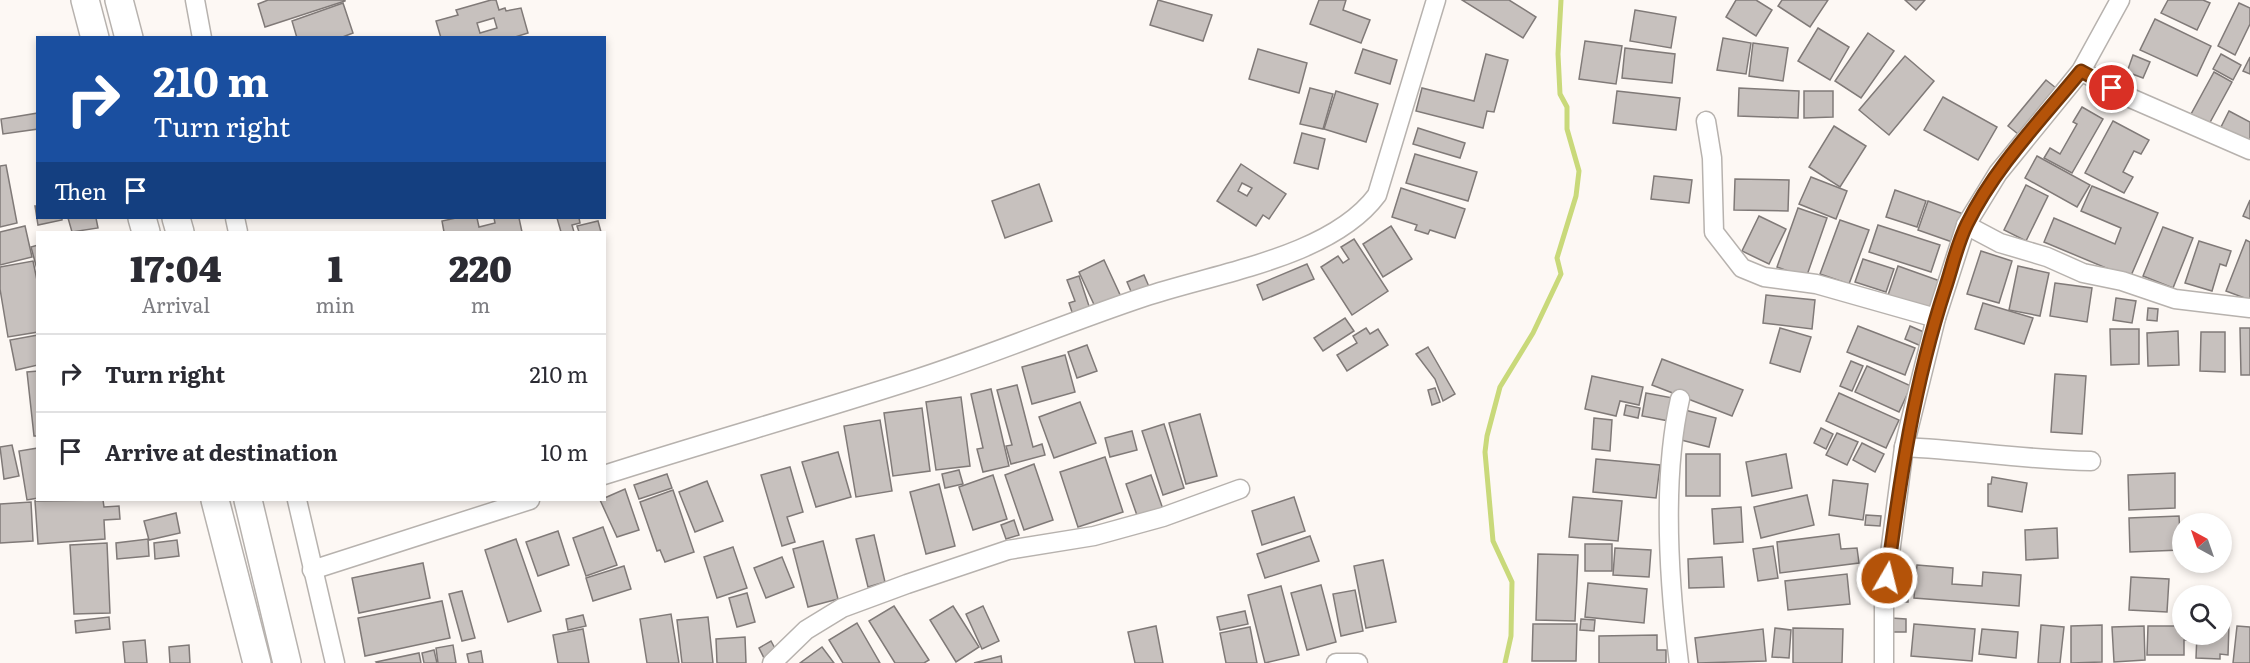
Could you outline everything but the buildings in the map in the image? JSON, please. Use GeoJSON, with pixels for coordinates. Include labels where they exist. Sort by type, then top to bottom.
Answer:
{"type":"FeatureCollection","features":[{"type":"Feature","properties":{"kind":"main road"},"geometry":{"type":"LineString","coordinates":[[94,36],[87,6],[120,3],[128,36]]}},
{"type":"Feature","properties":{"kind":"main road"},"geometry":{"type":"LineString","coordinates":[[215,501],[257,663]]}},
{"type":"Feature","properties":{"kind":"main road"},"geometry":{"type":"LineString","coordinates":[[248,501],[287,663]]}},
{"type":"Feature","properties":{"kind":"street"},"geometry":{"type":"LineString","coordinates":[[195,0],[202,36]]}},
{"type":"Feature","properties":{"kind":"street"},"geometry":{"type":"LineString","coordinates":[[606,474],[915,380],[1143,297],[1291,253],[1345,228],[1365,212],[1377,195],[1436,0]]}},
{"type":"Feature","properties":{"kind":"street"},"geometry":{"type":"LineString","coordinates":[[1884,663],[1884,599],[1904,447],[1936,318],[1966,225],[1998,173],[2081,71],[2120,0]]}},
{"type":"Feature","properties":{"kind":"street"},"geometry":{"type":"LineString","coordinates":[[2081,71],[2128,97],[2250,150]]}},
{"type":"Feature","properties":{"kind":"street"},"geometry":{"type":"LineString","coordinates":[[1706,121],[1712,158],[1714,232],[1742,268],[1764,277],[1816,284],[1936,318]]}},
{"type":"Feature","properties":{"kind":"street"},"geometry":{"type":"LineString","coordinates":[[1966,225],[2000,243],[2047,257],[2083,273],[2122,281],[2175,298],[2250,308]]}},
{"type":"Feature","properties":{"kind":"street"},"geometry":{"type":"LineString","coordinates":[[1679,663],[1672,606],[1671,505],[1675,430],[1680,399]]}},
{"type":"Feature","properties":{"kind":"street"},"geometry":{"type":"LineString","coordinates":[[1904,447],[1969,450],[2032,460],[2091,461]]}},
{"type":"Feature","properties":{"kind":"street"},"geometry":{"type":"LineString","coordinates":[[772,663],[806,630],[842,608],[1008,550],[1094,536],[1163,517],[1240,489]]}},
{"type":"Feature","properties":{"kind":"street"},"geometry":{"type":"LineString","coordinates":[[297,501],[335,663]]}},
{"type":"Feature","properties":{"kind":"street"},"geometry":{"type":"LineString","coordinates":[[312,570],[527,501]]}},
{"type":"Feature","properties":{"kind":"street"},"geometry":{"type":"LineString","coordinates":[[1336,663],[1358,663]]}},
{"type":"Feature","properties":{"kind":"waterway"},"geometry":{"type":"LineString","coordinates":[[1505,663],[1511,636],[1512,582],[1493,541],[1485,452],[1500,387],[1533,333],[1561,274],[1557,258],[1576,196],[1579,171],[1567,129],[1567,107],[1560,94],[1558,54],[1561,0]]}},
{"type":"Feature","properties":{"kind":"route"},"geometry":{"type":"LineString","coordinates":[[1887,578],[1904,447],[1936,318],[1966,225],[1998,173],[2081,71],[2112,88]]}}]}
